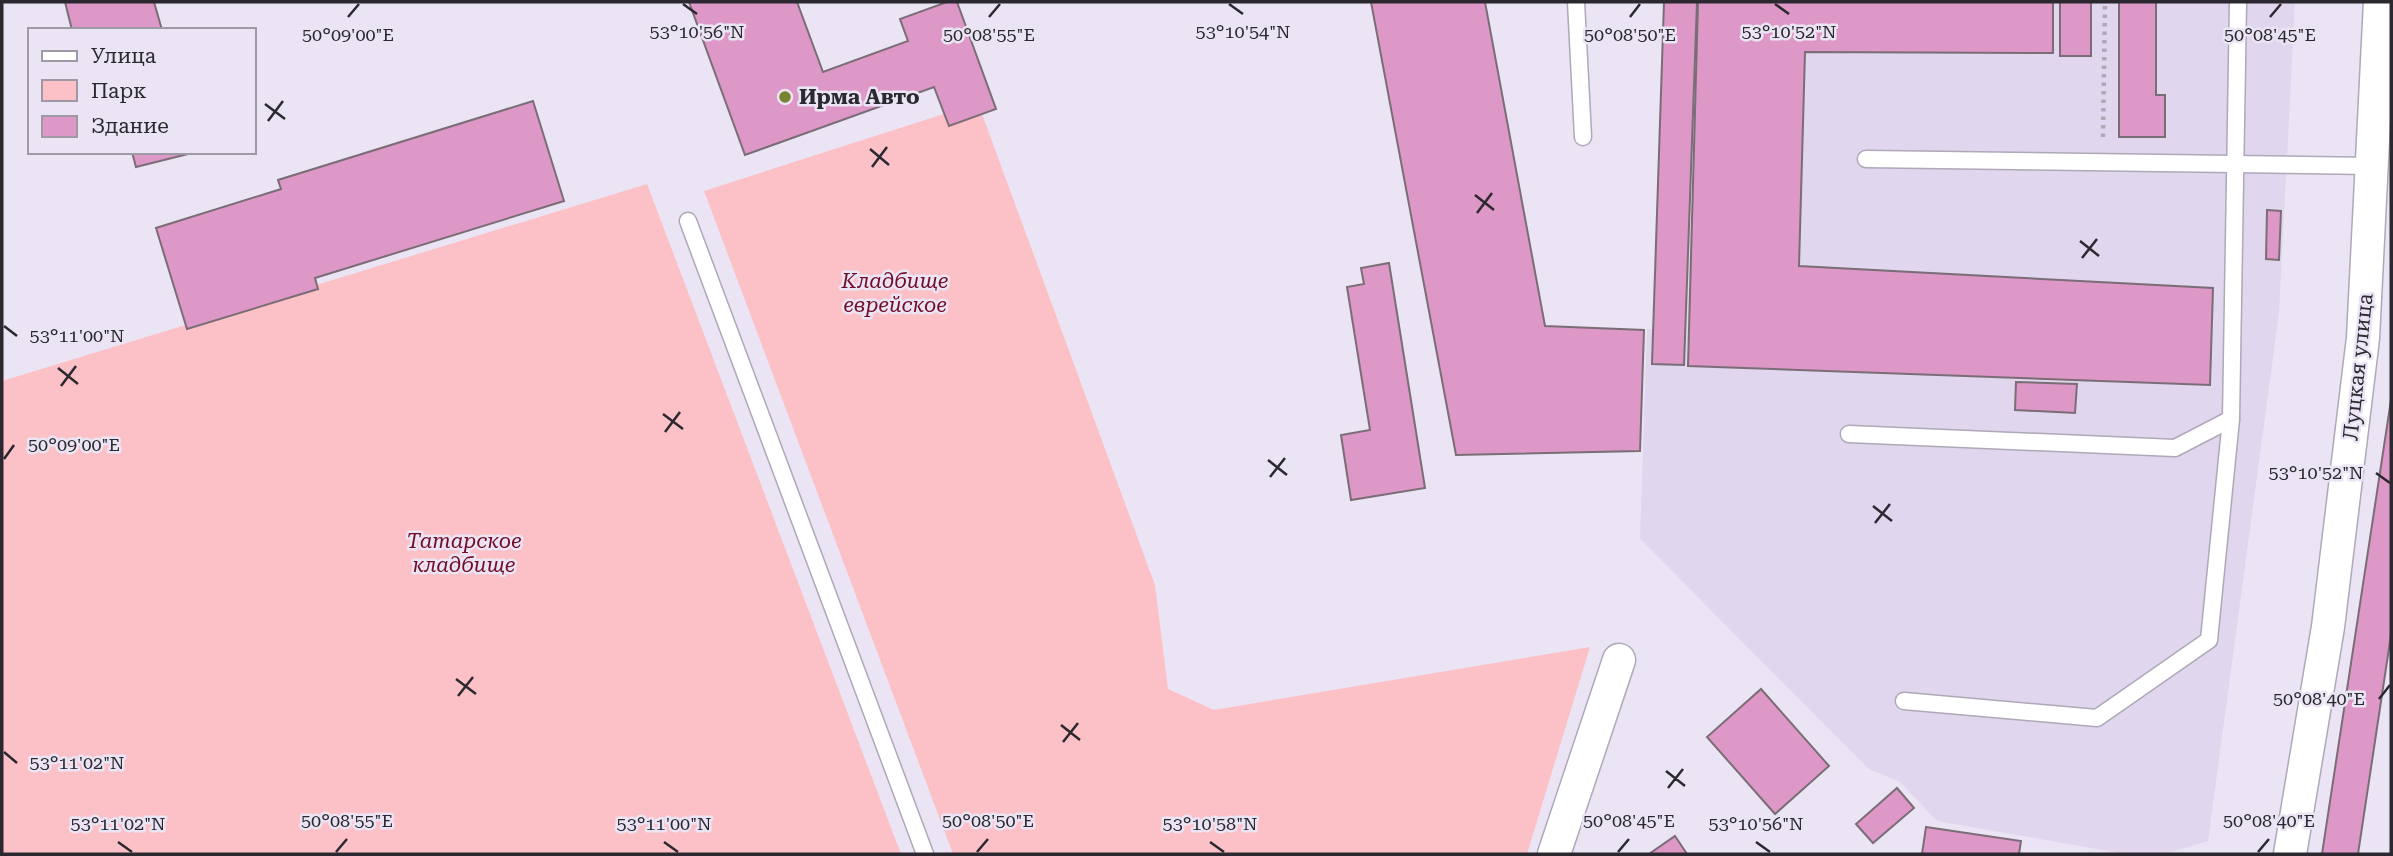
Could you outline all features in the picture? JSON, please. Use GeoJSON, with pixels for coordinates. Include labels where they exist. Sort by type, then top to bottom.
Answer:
{"type":"FeatureCollection","features":[{"type":"Feature","properties":{"kind":"street","name":"Луцкая улица"},"geometry":{"type":"LineString","coordinates":[[2290,854],[2328,627],[2360,366],[2380,2]]}},
{"type":"Feature","properties":{"kind":"street"},"geometry":{"type":"LineString","coordinates":[[1553,854],[1619,660]]}},
{"type":"Feature","properties":{"kind":"lane"},"geometry":{"type":"LineString","coordinates":[[1576,2],[1583,137]]}},
{"type":"Feature","properties":{"kind":"lane"},"geometry":{"type":"LineString","coordinates":[[1904,701],[2097,718],[2209,639],[2231,419],[2238,2]]}},
{"type":"Feature","properties":{"kind":"lane"},"geometry":{"type":"LineString","coordinates":[[1866,159],[2373,166]]}},
{"type":"Feature","properties":{"kind":"lane"},"geometry":{"type":"LineString","coordinates":[[688,221],[925,854]]}},
{"type":"Feature","properties":{"kind":"lane"},"geometry":{"type":"LineString","coordinates":[[1849,434],[2175,448],[2231,419]]}},
{"type":"Feature","properties":{"kind":"path"},"geometry":{"type":"LineString","coordinates":[[2103,162],[2105,2]]}},
{"type":"Feature","properties":{"kind":"shaded area"},"geometry":{"type":"Polygon","coordinates":[[[1698,2],[2295,2],[2279,313],[2208,841],[2164,854],[2126,854],[1937,821],[1900,782],[1869,769],[1640,539],[1647,329],[1684,330],[1698,2]]]}},
{"type":"Feature","properties":{"kind":"green space","name":"Кладбище еврейское"},"geometry":{"type":"Polygon","coordinates":[[[978,103],[1155,585],[1168,689],[1214,710],[1590,647],[1527,854],[953,854],[704,191],[978,103]]]}},
{"type":"Feature","properties":{"kind":"green space","name":"Татарское кладбище"},"geometry":{"type":"Polygon","coordinates":[[[647,184],[901,854],[2,854],[2,381],[647,184]]]}},
{"type":"Feature","properties":{"kind":"building"},"geometry":{"type":"Polygon","coordinates":[[[65,2],[154,2],[161,28],[72,28],[65,2]]]}},
{"type":"Feature","properties":{"kind":"building"},"geometry":{"type":"Polygon","coordinates":[[[689,2],[797,2],[823,72],[908,41],[900,19],[947,2],[957,2],[996,109],[949,126],[934,87],[745,155],[689,2]]]}},
{"type":"Feature","properties":{"kind":"building"},"geometry":{"type":"Polygon","coordinates":[[[1371,2],[1485,2],[1545,326],[1644,330],[1640,451],[1456,455],[1371,2]]]}},
{"type":"Feature","properties":{"kind":"building"},"geometry":{"type":"Polygon","coordinates":[[[1664,2],[1697,2],[1684,365],[1652,364],[1664,2]]]}},
{"type":"Feature","properties":{"kind":"building"},"geometry":{"type":"Polygon","coordinates":[[[1698,2],[2053,2],[2053,53],[1805,52],[1799,266],[2213,288],[2210,385],[1688,366],[1698,2]]]}},
{"type":"Feature","properties":{"kind":"building"},"geometry":{"type":"Polygon","coordinates":[[[2060,2],[2091,2],[2091,56],[2060,56],[2060,2]]]}},
{"type":"Feature","properties":{"kind":"building"},"geometry":{"type":"Polygon","coordinates":[[[2119,2],[2156,2],[2156,95],[2165,95],[2165,137],[2119,137],[2119,2]]]}},
{"type":"Feature","properties":{"kind":"building"},"geometry":{"type":"Polygon","coordinates":[[[533,101],[564,201],[315,278],[318,289],[187,329],[156,228],[281,189],[278,180],[533,101]]]}},
{"type":"Feature","properties":{"kind":"building"},"geometry":{"type":"Polygon","coordinates":[[[133,154],[188,154],[136,167],[133,154]]]}},
{"type":"Feature","properties":{"kind":"building"},"geometry":{"type":"Polygon","coordinates":[[[2267,210],[2281,211],[2279,260],[2266,259],[2267,210]]]}},
{"type":"Feature","properties":{"kind":"building"},"geometry":{"type":"Polygon","coordinates":[[[1389,263],[1425,488],[1351,500],[1341,435],[1370,430],[1347,287],[1364,284],[1361,268],[1389,263]]]}},
{"type":"Feature","properties":{"kind":"building"},"geometry":{"type":"Polygon","coordinates":[[[2016,382],[2077,384],[2075,413],[2015,410],[2016,382]]]}},
{"type":"Feature","properties":{"kind":"building"},"geometry":{"type":"Polygon","coordinates":[[[2391,400],[2391,635],[2358,854],[2322,854],[2391,400]]]}},
{"type":"Feature","properties":{"kind":"building"},"geometry":{"type":"Polygon","coordinates":[[[1761,689],[1829,766],[1775,814],[1707,737],[1761,689]]]}},
{"type":"Feature","properties":{"kind":"building"},"geometry":{"type":"Polygon","coordinates":[[[1897,788],[1914,808],[1873,843],[1856,824],[1897,788]]]}},
{"type":"Feature","properties":{"kind":"building"},"geometry":{"type":"Polygon","coordinates":[[[1926,827],[2021,841],[2019,854],[1922,854],[1926,827]]]}},
{"type":"Feature","properties":{"kind":"building"},"geometry":{"type":"Polygon","coordinates":[[[1675,836],[1687,854],[1649,854],[1675,836]]]}},
{"type":"Feature","properties":{"kind":"place","name":"Ирма Авто"},"geometry":{"type":"Point","coordinates":[785,97]}}]}
